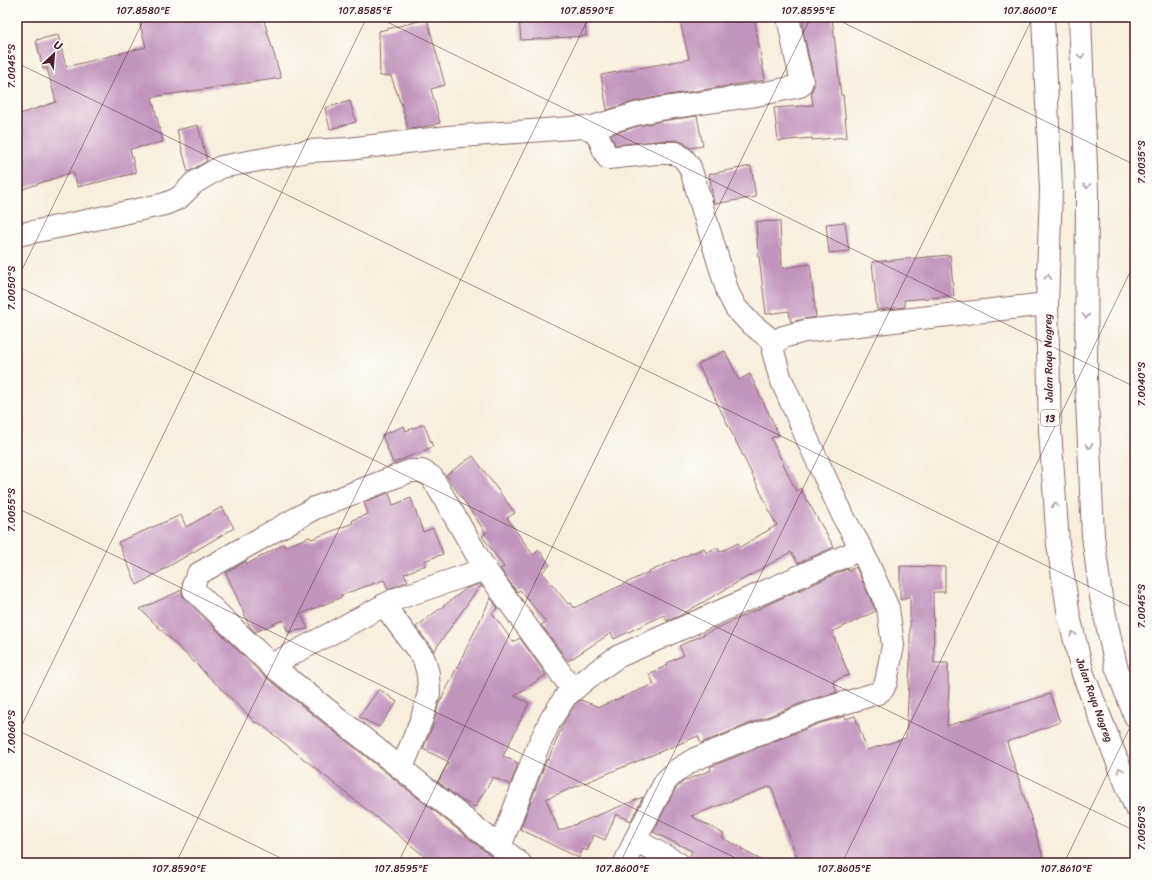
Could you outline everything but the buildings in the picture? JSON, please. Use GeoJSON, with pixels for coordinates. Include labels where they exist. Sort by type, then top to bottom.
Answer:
{"type":"FeatureCollection","features":[{"type":"Feature","properties":{"kind":"main road"},"geometry":{"type":"LineString","coordinates":[[589,128],[659,109],[756,95],[800,86],[802,81],[788,17]]}},
{"type":"Feature","properties":{"kind":"main road","name":"Jalan Raya Nagreg"},"geometry":{"type":"LineString","coordinates":[[1042,17],[1051,190],[1048,304],[1050,430],[1058,544],[1069,616],[1083,674],[1135,806]]}},
{"type":"Feature","properties":{"kind":"main road"},"geometry":{"type":"LineString","coordinates":[[1080,17],[1088,193],[1086,377],[1093,536],[1101,597],[1116,666],[1135,716]]}},
{"type":"Feature","properties":{"kind":"main road"},"geometry":{"type":"LineString","coordinates":[[17,235],[165,204],[179,198],[194,183],[221,167],[308,151],[348,149],[448,136],[584,127],[594,131],[601,140],[608,158],[656,153],[676,154],[684,159],[690,167],[728,293],[736,308],[748,321],[775,343]]}},
{"type":"Feature","properties":{"kind":"main road"},"geometry":{"type":"LineString","coordinates":[[626,863],[635,840],[665,782],[677,770],[695,759],[814,712],[878,693],[883,689],[886,682],[893,645],[888,608],[861,548],[845,520],[780,378],[773,351],[775,343],[783,337],[806,331],[1048,304]]}},
{"type":"Feature","properties":{"kind":"main road"},"geometry":{"type":"LineString","coordinates":[[520,863],[271,665],[194,590],[194,583],[198,574],[315,508],[410,471],[422,471],[432,477],[484,570],[573,690]]}},
{"type":"Feature","properties":{"kind":"main road"},"geometry":{"type":"LineString","coordinates":[[500,847],[536,749],[551,720],[566,696],[586,679],[617,657],[861,548]]}},
{"type":"Feature","properties":{"kind":"main road"},"geometry":{"type":"LineString","coordinates":[[271,665],[396,599],[484,570]]}},
{"type":"Feature","properties":{"kind":"main road"},"geometry":{"type":"LineString","coordinates":[[384,605],[424,659],[428,674],[429,693],[422,718],[402,768]]}},
{"type":"Feature","properties":{"kind":"main road"},"geometry":{"type":"LineString","coordinates":[[635,840],[678,863]]}}]}
